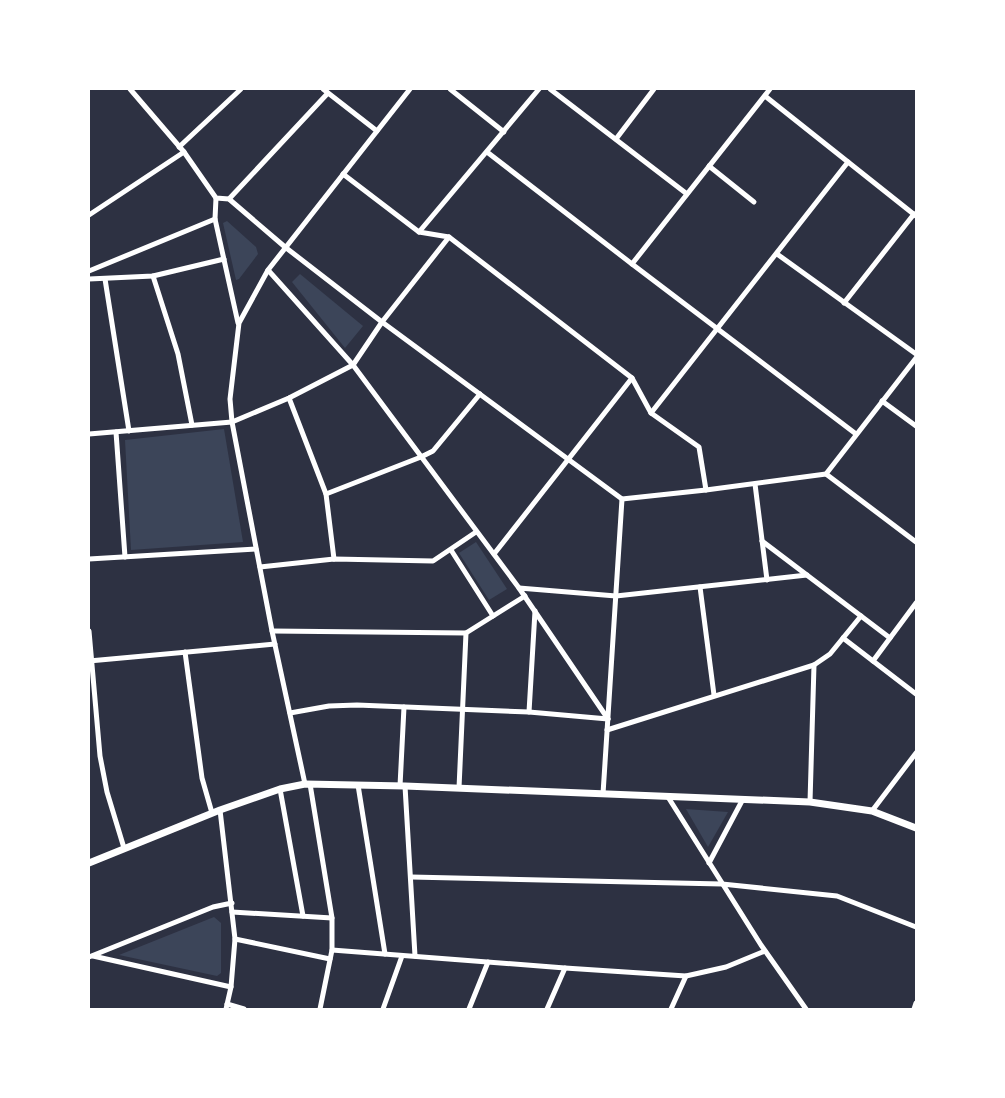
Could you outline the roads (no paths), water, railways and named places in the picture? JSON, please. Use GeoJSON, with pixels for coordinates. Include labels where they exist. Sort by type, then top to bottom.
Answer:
{"type":"FeatureCollection","features":[{"type":"Feature","properties":{"kind":"main road"},"geometry":{"type":"LineString","coordinates":[[89,863],[220,810],[280,789],[308,784],[810,802],[872,811],[916,828]]}},
{"type":"Feature","properties":{"kind":"street"},"geometry":{"type":"LineString","coordinates":[[130,89],[184,152],[216,198],[215,219],[239,323],[230,399],[232,422],[272,631],[308,784],[332,918],[332,950],[320,1009]]}},
{"type":"Feature","properties":{"kind":"street"},"geometry":{"type":"LineString","coordinates":[[179,147],[241,89]]}},
{"type":"Feature","properties":{"kind":"street"},"geometry":{"type":"LineString","coordinates":[[239,323],[268,270],[410,89]]}},
{"type":"Feature","properties":{"kind":"street"},"geometry":{"type":"LineString","coordinates":[[450,89],[504,132]]}},
{"type":"Feature","properties":{"kind":"street"},"geometry":{"type":"LineString","coordinates":[[419,232],[539,89]]}},
{"type":"Feature","properties":{"kind":"street"},"geometry":{"type":"LineString","coordinates":[[550,89],[687,194]]}},
{"type":"Feature","properties":{"kind":"street"},"geometry":{"type":"LineString","coordinates":[[616,139],[654,89]]}},
{"type":"Feature","properties":{"kind":"street"},"geometry":{"type":"LineString","coordinates":[[632,264],[770,89]]}},
{"type":"Feature","properties":{"kind":"street"},"geometry":{"type":"LineString","coordinates":[[228,199],[326,91],[377,131]]}},
{"type":"Feature","properties":{"kind":"street"},"geometry":{"type":"LineString","coordinates":[[765,96],[915,215],[844,303]]}},
{"type":"Feature","properties":{"kind":"street"},"geometry":{"type":"LineString","coordinates":[[89,215],[184,152]]}},
{"type":"Feature","properties":{"kind":"street"},"geometry":{"type":"LineString","coordinates":[[486,152],[856,434]]}},
{"type":"Feature","properties":{"kind":"street"},"geometry":{"type":"LineString","coordinates":[[651,413],[848,162]]}},
{"type":"Feature","properties":{"kind":"street"},"geometry":{"type":"LineString","coordinates":[[709,166],[754,202]]}},
{"type":"Feature","properties":{"kind":"street"},"geometry":{"type":"LineString","coordinates":[[343,174],[419,232],[449,237],[632,378],[651,413],[700,447],[706,490]]}},
{"type":"Feature","properties":{"kind":"street"},"geometry":{"type":"LineString","coordinates":[[216,198],[228,199],[285,247],[382,322],[622,499],[826,474],[916,542]]}},
{"type":"Feature","properties":{"kind":"street"},"geometry":{"type":"LineString","coordinates":[[89,271],[215,219]]}},
{"type":"Feature","properties":{"kind":"street"},"geometry":{"type":"LineString","coordinates":[[89,434],[232,422],[289,398],[353,365],[382,322],[449,237]]}},
{"type":"Feature","properties":{"kind":"street"},"geometry":{"type":"LineString","coordinates":[[777,254],[916,354]]}},
{"type":"Feature","properties":{"kind":"street"},"geometry":{"type":"LineString","coordinates":[[89,279],[153,276],[224,259]]}},
{"type":"Feature","properties":{"kind":"street"},"geometry":{"type":"LineString","coordinates":[[268,270],[353,365],[525,596],[608,719]]}},
{"type":"Feature","properties":{"kind":"street"},"geometry":{"type":"LineString","coordinates":[[153,276],[178,354],[192,425]]}},
{"type":"Feature","properties":{"kind":"street"},"geometry":{"type":"LineString","coordinates":[[105,279],[129,431]]}},
{"type":"Feature","properties":{"kind":"street"},"geometry":{"type":"LineString","coordinates":[[826,474],[916,358]]}},
{"type":"Feature","properties":{"kind":"street"},"geometry":{"type":"LineString","coordinates":[[494,554],[632,378]]}},
{"type":"Feature","properties":{"kind":"street"},"geometry":{"type":"LineString","coordinates":[[326,494],[433,451],[480,394]]}},
{"type":"Feature","properties":{"kind":"street"},"geometry":{"type":"LineString","coordinates":[[289,398],[326,494],[334,559]]}},
{"type":"Feature","properties":{"kind":"street"},"geometry":{"type":"LineString","coordinates":[[882,401],[916,426]]}},
{"type":"Feature","properties":{"kind":"street"},"geometry":{"type":"LineString","coordinates":[[116,432],[125,557]]}},
{"type":"Feature","properties":{"kind":"street"},"geometry":{"type":"LineString","coordinates":[[755,484],[767,580]]}},
{"type":"Feature","properties":{"kind":"street"},"geometry":{"type":"LineString","coordinates":[[603,794],[622,499]]}},
{"type":"Feature","properties":{"kind":"street"},"geometry":{"type":"LineString","coordinates":[[260,568],[334,559],[433,561],[476,532]]}},
{"type":"Feature","properties":{"kind":"street"},"geometry":{"type":"LineString","coordinates":[[762,540],[890,638]]}},
{"type":"Feature","properties":{"kind":"street"},"geometry":{"type":"LineString","coordinates":[[89,559],[256,549]]}},
{"type":"Feature","properties":{"kind":"street"},"geometry":{"type":"LineString","coordinates":[[451,550],[493,616]]}},
{"type":"Feature","properties":{"kind":"street"},"geometry":{"type":"LineString","coordinates":[[519,588],[616,596],[807,575]]}},
{"type":"Feature","properties":{"kind":"street"},"geometry":{"type":"LineString","coordinates":[[700,587],[714,695]]}},
{"type":"Feature","properties":{"kind":"street"},"geometry":{"type":"LineString","coordinates":[[272,631],[466,633],[525,596]]}},
{"type":"Feature","properties":{"kind":"street"},"geometry":{"type":"LineString","coordinates":[[873,661],[916,603]]}},
{"type":"Feature","properties":{"kind":"street"},"geometry":{"type":"LineString","coordinates":[[529,712],[535,611]]}},
{"type":"Feature","properties":{"kind":"street"},"geometry":{"type":"LineString","coordinates":[[607,730],[814,665],[830,654],[861,616]]}},
{"type":"Feature","properties":{"kind":"street"},"geometry":{"type":"LineString","coordinates":[[89,631],[90,661],[100,756],[107,792],[124,848]]}},
{"type":"Feature","properties":{"kind":"street"},"geometry":{"type":"LineString","coordinates":[[459,788],[466,633]]}},
{"type":"Feature","properties":{"kind":"street"},"geometry":{"type":"LineString","coordinates":[[843,638],[916,694]]}},
{"type":"Feature","properties":{"kind":"street"},"geometry":{"type":"LineString","coordinates":[[90,661],[275,644]]}},
{"type":"Feature","properties":{"kind":"street"},"geometry":{"type":"LineString","coordinates":[[185,652],[202,778],[212,813]]}},
{"type":"Feature","properties":{"kind":"street"},"geometry":{"type":"LineString","coordinates":[[810,802],[814,665]]}},
{"type":"Feature","properties":{"kind":"street"},"geometry":{"type":"LineString","coordinates":[[290,713],[329,706],[404,707],[529,712],[608,719]]}},
{"type":"Feature","properties":{"kind":"street"},"geometry":{"type":"LineString","coordinates":[[404,707],[402,786],[411,877],[416,956]]}},
{"type":"Feature","properties":{"kind":"street"},"geometry":{"type":"LineString","coordinates":[[872,811],[916,753]]}},
{"type":"Feature","properties":{"kind":"street"},"geometry":{"type":"LineString","coordinates":[[358,785],[385,954]]}},
{"type":"Feature","properties":{"kind":"street"},"geometry":{"type":"LineString","coordinates":[[280,789],[303,916]]}},
{"type":"Feature","properties":{"kind":"street"},"geometry":{"type":"LineString","coordinates":[[668,797],[803,1008]]}},
{"type":"Feature","properties":{"kind":"street"},"geometry":{"type":"LineString","coordinates":[[709,863],[743,799]]}},
{"type":"Feature","properties":{"kind":"street"},"geometry":{"type":"LineString","coordinates":[[220,810],[235,939],[227,1007],[244,1009]]}},
{"type":"Feature","properties":{"kind":"street"},"geometry":{"type":"LineString","coordinates":[[411,877],[722,884],[837,896],[916,927]]}},
{"type":"Feature","properties":{"kind":"street"},"geometry":{"type":"LineString","coordinates":[[91,956],[213,907],[232,904]]}},
{"type":"Feature","properties":{"kind":"street"},"geometry":{"type":"LineString","coordinates":[[232,912],[332,918]]}},
{"type":"Feature","properties":{"kind":"street"},"geometry":{"type":"LineString","coordinates":[[235,939],[330,959]]}},
{"type":"Feature","properties":{"kind":"street"},"geometry":{"type":"LineString","coordinates":[[332,950],[686,976],[726,967],[765,950]]}},
{"type":"Feature","properties":{"kind":"street"},"geometry":{"type":"LineString","coordinates":[[91,956],[230,987]]}},
{"type":"Feature","properties":{"kind":"street"},"geometry":{"type":"LineString","coordinates":[[383,1009],[402,956]]}},
{"type":"Feature","properties":{"kind":"street"},"geometry":{"type":"LineString","coordinates":[[469,1009],[488,962]]}},
{"type":"Feature","properties":{"kind":"street"},"geometry":{"type":"LineString","coordinates":[[548,1009],[565,968]]}},
{"type":"Feature","properties":{"kind":"street"},"geometry":{"type":"LineString","coordinates":[[671,1009],[686,976]]}},
{"type":"Feature","properties":{"kind":"street"},"geometry":{"type":"LineString","coordinates":[[914,1009],[916,1003]]}}]}
